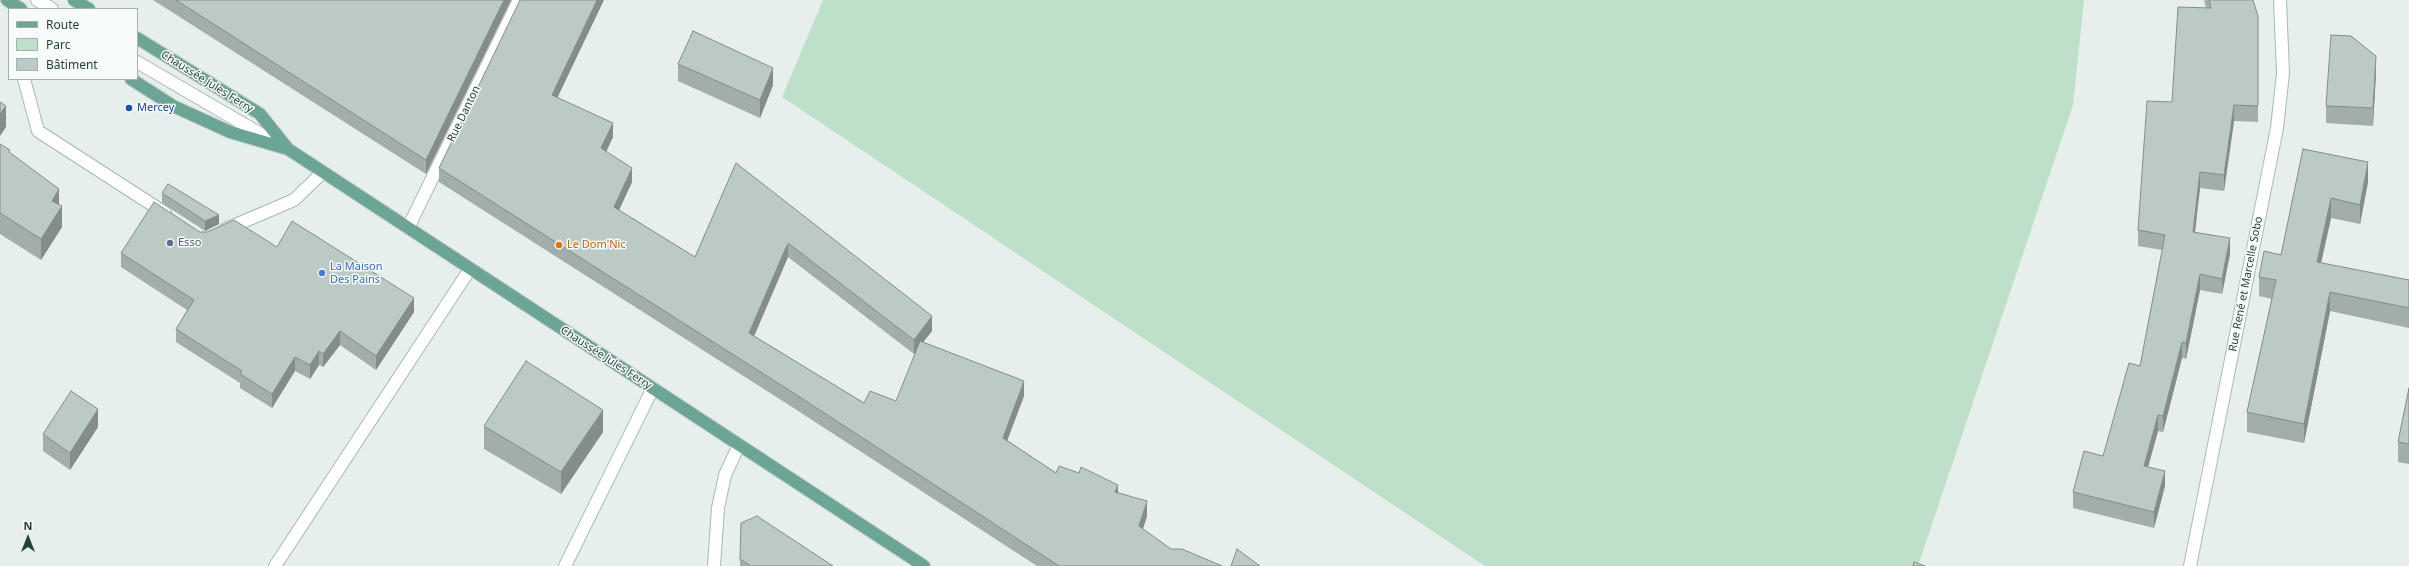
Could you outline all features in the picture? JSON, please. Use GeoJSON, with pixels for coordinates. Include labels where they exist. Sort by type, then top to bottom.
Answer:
{"type":"FeatureCollection","features":[{"type":"Feature","properties":{"kind":"main road"},"geometry":{"type":"LineString","coordinates":[[8,0],[20,8]]}},
{"type":"Feature","properties":{"kind":"main road"},"geometry":{"type":"LineString","coordinates":[[74,0],[87,8]]}},
{"type":"Feature","properties":{"kind":"main road","name":"Chaussée Jules Ferry"},"geometry":{"type":"LineString","coordinates":[[138,39],[260,114],[288,149]]}},
{"type":"Feature","properties":{"kind":"main road","name":"Chaussée Jules Ferry"},"geometry":{"type":"LineString","coordinates":[[132,80],[173,106],[223,129],[288,149],[924,566]]}},
{"type":"Feature","properties":{"kind":"street"},"geometry":{"type":"LineString","coordinates":[[37,0],[50,8]]}},
{"type":"Feature","properties":{"kind":"street","name":"Rue Danton"},"geometry":{"type":"LineString","coordinates":[[408,228],[519,0]]}},
{"type":"Feature","properties":{"kind":"street","name":"Rue René et Marcelle Sobo"},"geometry":{"type":"LineString","coordinates":[[2190,566],[2277,128],[2283,73],[2280,0]]}},
{"type":"Feature","properties":{"kind":"street"},"geometry":{"type":"LineString","coordinates":[[138,63],[288,149]]}},
{"type":"Feature","properties":{"kind":"street"},"geometry":{"type":"LineString","coordinates":[[24,80],[38,131],[177,222]]}},
{"type":"Feature","properties":{"kind":"street"},"geometry":{"type":"LineString","coordinates":[[217,233],[294,200],[323,172]]}},
{"type":"Feature","properties":{"kind":"street"},"geometry":{"type":"LineString","coordinates":[[275,566],[470,269]]}},
{"type":"Feature","properties":{"kind":"street"},"geometry":{"type":"LineString","coordinates":[[566,566],[652,388]]}},
{"type":"Feature","properties":{"kind":"street"},"geometry":{"type":"LineString","coordinates":[[714,566],[718,508],[725,475],[739,445]]}},
{"type":"Feature","properties":{"kind":"green space"},"geometry":{"type":"Polygon","coordinates":[[[823,0],[2084,0],[2073,105],[1918,566],[1485,566],[782,97],[823,0]]]}},
{"type":"Feature","properties":{"kind":"building"},"geometry":{"type":"Polygon","coordinates":[[[176,0],[504,0],[426,160],[176,0]]]}},
{"type":"Feature","properties":{"kind":"building"},"geometry":{"type":"Polygon","coordinates":[[[520,0],[597,0],[552,95],[613,123],[601,148],[632,168],[614,207],[695,257],[736,163],[932,316],[914,340],[788,243],[749,333],[864,403],[870,391],[896,401],[920,341],[1024,381],[1003,438],[1056,473],[1059,466],[1079,473],[1081,467],[1118,485],[1115,492],[1147,501],[1139,526],[1171,549],[1182,549],[1222,566],[1059,566],[789,390],[439,168],[520,0]]]}},
{"type":"Feature","properties":{"kind":"building"},"geometry":{"type":"Polygon","coordinates":[[[2209,0],[2253,0],[2258,16],[2258,106],[2234,105],[2224,175],[2200,172],[2193,232],[2230,238],[2222,279],[2200,274],[2186,343],[2182,342],[2163,416],[2158,415],[2144,466],[2165,471],[2154,512],[2073,492],[2084,451],[2103,456],[2129,363],[2140,366],[2165,235],[2138,230],[2147,101],[2172,102],[2178,7],[2211,8],[2209,0]]]}},
{"type":"Feature","properties":{"kind":"building"},"geometry":{"type":"Polygon","coordinates":[[[693,31],[773,68],[760,100],[678,64],[693,31]]]}},
{"type":"Feature","properties":{"kind":"building"},"geometry":{"type":"Polygon","coordinates":[[[2331,35],[2351,36],[2376,56],[2373,108],[2326,106],[2331,35]]]}},
{"type":"Feature","properties":{"kind":"building"},"geometry":{"type":"Polygon","coordinates":[[[0,102],[6,106],[0,114],[0,102]]]}},
{"type":"Feature","properties":{"kind":"building"},"geometry":{"type":"Polygon","coordinates":[[[0,144],[10,150],[9,152],[59,189],[52,201],[62,206],[41,239],[0,213],[0,144]]]}},
{"type":"Feature","properties":{"kind":"building"},"geometry":{"type":"Polygon","coordinates":[[[2303,149],[2368,162],[2360,205],[2331,198],[2317,262],[2409,280],[2409,308],[2330,292],[2304,424],[2247,412],[2276,280],[2259,277],[2264,251],[2281,255],[2303,149]]]}},
{"type":"Feature","properties":{"kind":"building"},"geometry":{"type":"Polygon","coordinates":[[[168,184],[219,215],[205,221],[162,193],[168,184]]]}},
{"type":"Feature","properties":{"kind":"building"},"geometry":{"type":"Polygon","coordinates":[[[154,202],[200,232],[207,232],[234,220],[277,247],[292,221],[414,298],[376,356],[340,331],[323,354],[319,351],[310,365],[295,357],[272,394],[240,374],[242,371],[176,329],[194,300],[121,253],[154,202]]]}},
{"type":"Feature","properties":{"kind":"building"},"geometry":{"type":"Polygon","coordinates":[[[526,361],[603,410],[561,472],[484,426],[526,361]]]}},
{"type":"Feature","properties":{"kind":"building"},"geometry":{"type":"Polygon","coordinates":[[[2409,388],[2409,444],[2398,442],[2409,388]]]}},
{"type":"Feature","properties":{"kind":"building"},"geometry":{"type":"Polygon","coordinates":[[[71,391],[98,409],[70,453],[43,434],[71,391]]]}},
{"type":"Feature","properties":{"kind":"building"},"geometry":{"type":"Polygon","coordinates":[[[757,516],[833,566],[751,566],[740,559],[741,523],[757,516]]]}},
{"type":"Feature","properties":{"kind":"building"},"geometry":{"type":"Polygon","coordinates":[[[1237,549],[1260,566],[1231,566],[1237,549]]]}},
{"type":"Feature","properties":{"kind":"building"},"geometry":{"type":"Polygon","coordinates":[[[1914,562],[1925,566],[1913,566],[1914,562]]]}},
{"type":"Feature","properties":{"kind":"place","name":"Mercey"},"geometry":{"type":"Point","coordinates":[129,108]}},
{"type":"Feature","properties":{"kind":"place","name":"Esso"},"geometry":{"type":"Point","coordinates":[170,243]}},
{"type":"Feature","properties":{"kind":"place","name":"Le Dom'Nic"},"geometry":{"type":"Point","coordinates":[559,245]}},
{"type":"Feature","properties":{"kind":"place","name":"La Maison Des Pains"},"geometry":{"type":"Point","coordinates":[322,273]}}]}
